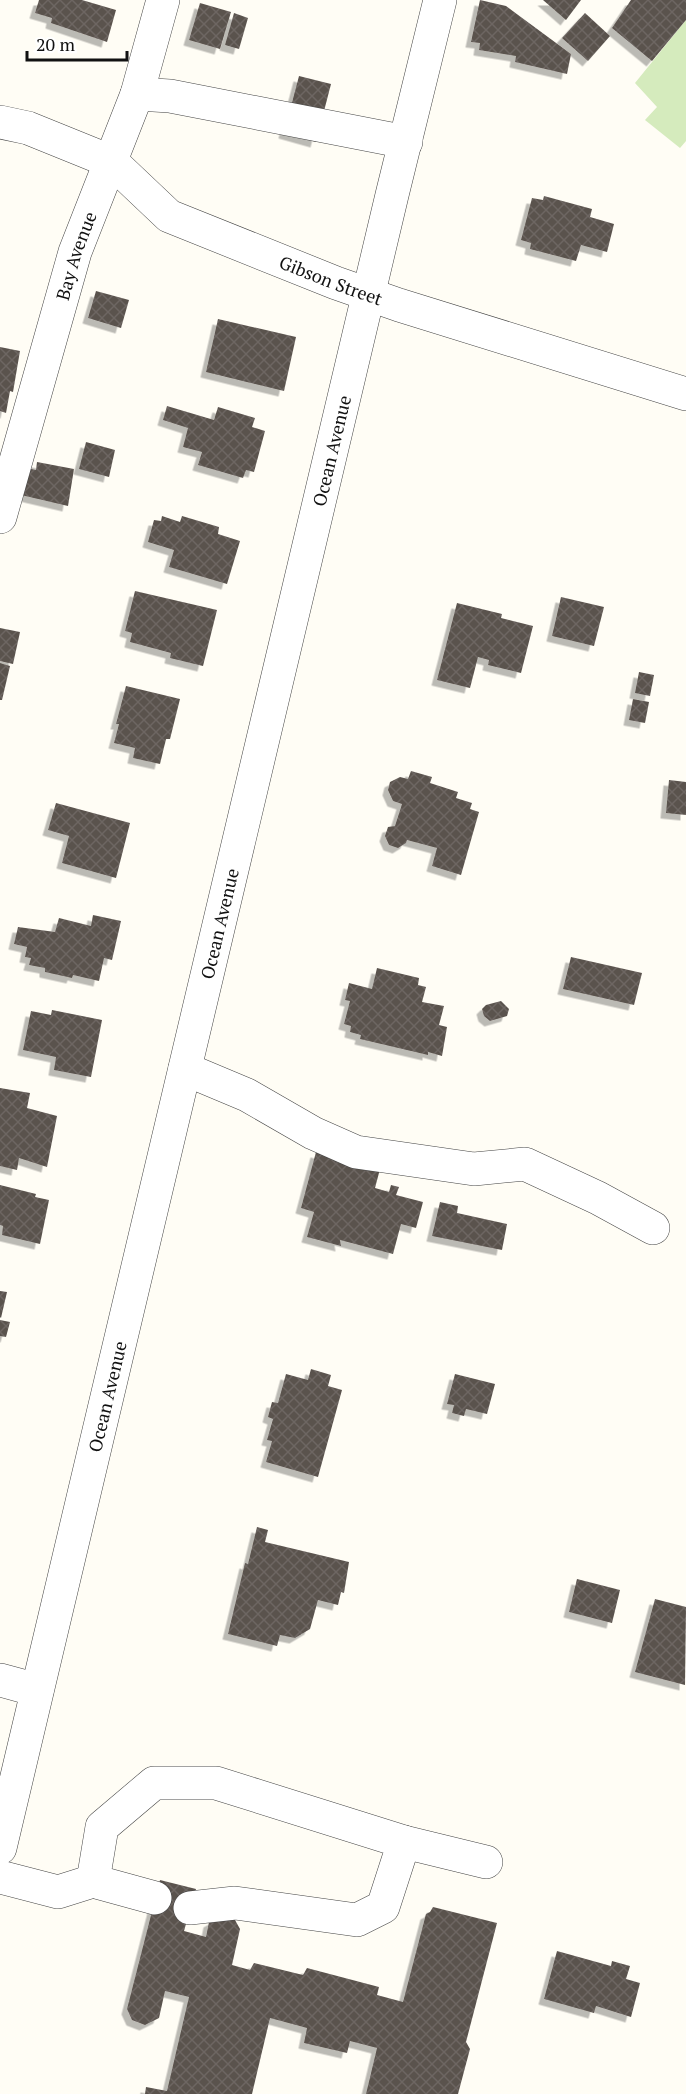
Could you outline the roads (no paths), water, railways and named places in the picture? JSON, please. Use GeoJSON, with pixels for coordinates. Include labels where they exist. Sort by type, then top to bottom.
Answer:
{"type":"FeatureCollection","features":[{"type":"Feature","properties":{"kind":"street","name":"Bay Avenue"},"geometry":{"type":"LineString","coordinates":[[0,517],[75,252],[137,94],[163,0]]}},
{"type":"Feature","properties":{"kind":"street","name":"Ocean Avenue"},"geometry":{"type":"LineString","coordinates":[[0,1848],[440,0]]}},
{"type":"Feature","properties":{"kind":"street"},"geometry":{"type":"LineString","coordinates":[[137,94],[170,96],[406,142]]}},
{"type":"Feature","properties":{"kind":"street","name":"Gibson Street"},"geometry":{"type":"LineString","coordinates":[[0,122],[28,128],[112,162],[169,216],[369,296],[686,394]]}},
{"type":"Feature","properties":{"kind":"street"},"geometry":{"type":"LineString","coordinates":[[185,1069],[247,1095],[313,1133],[356,1152],[474,1169],[525,1164],[598,1198],[653,1228]]}},
{"type":"Feature","properties":{"kind":"street"},"geometry":{"type":"LineString","coordinates":[[0,1680],[37,1690]]}},
{"type":"Feature","properties":{"kind":"street"},"geometry":{"type":"LineString","coordinates":[[93,1881],[102,1827],[154,1783],[216,1783],[404,1842],[486,1862]]}},
{"type":"Feature","properties":{"kind":"street"},"geometry":{"type":"LineString","coordinates":[[190,1908],[235,1903],[357,1920],[383,1907],[404,1842]]}},
{"type":"Feature","properties":{"kind":"street"},"geometry":{"type":"LineString","coordinates":[[0,1877],[58,1892],[93,1881],[155,1898]]}}]}
